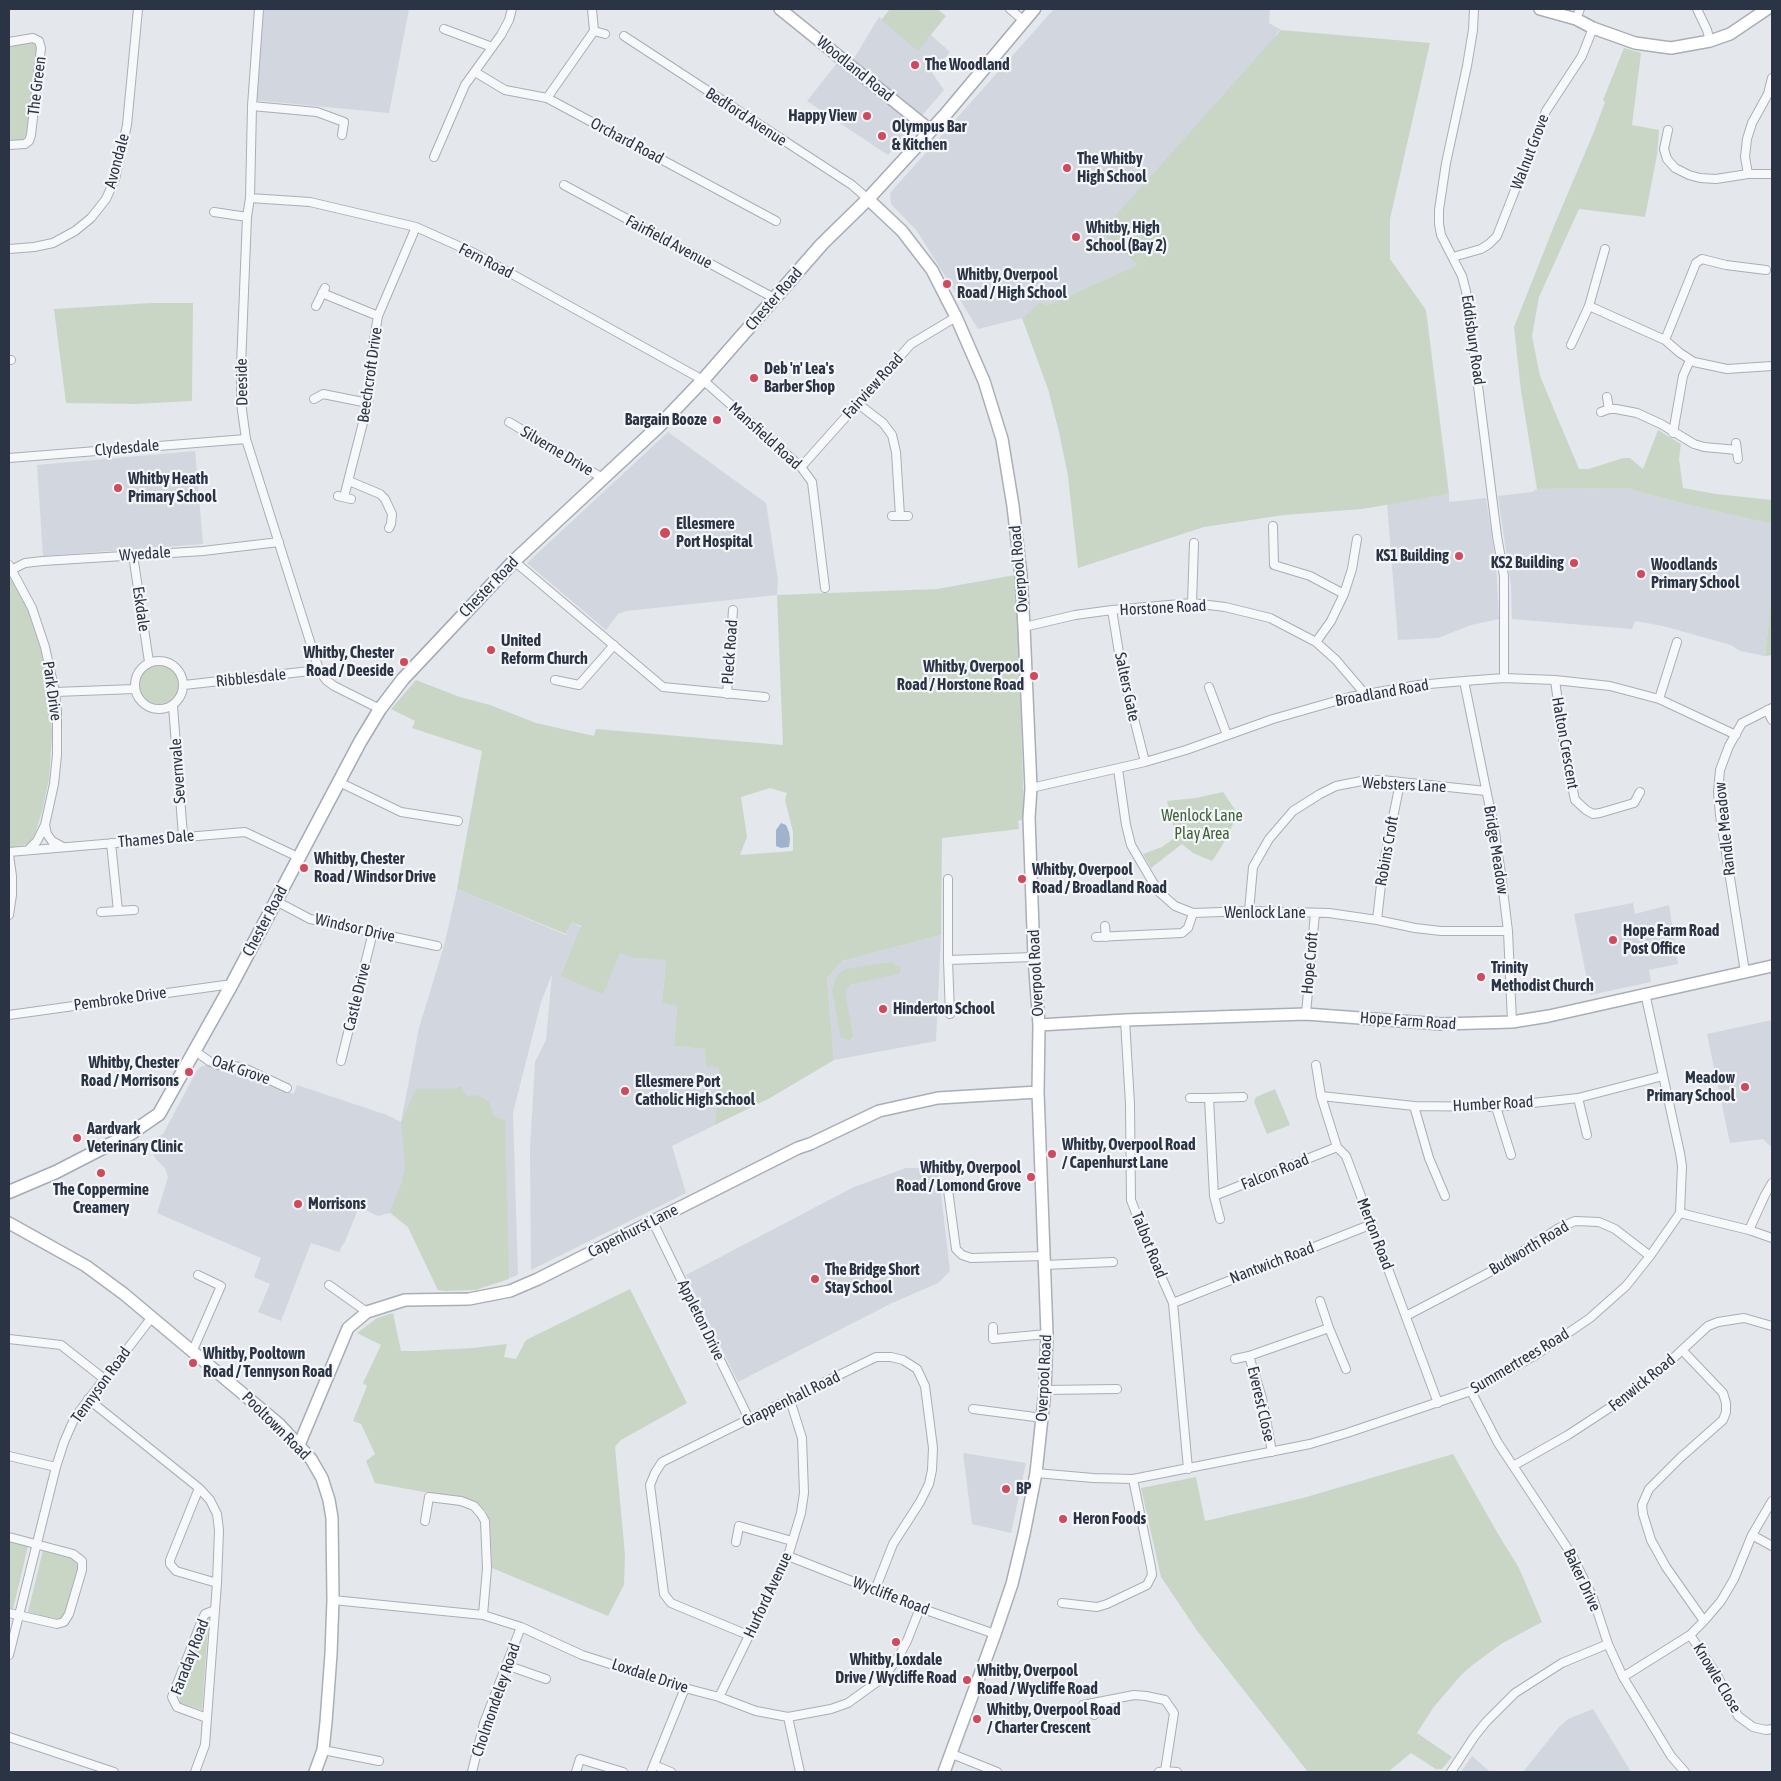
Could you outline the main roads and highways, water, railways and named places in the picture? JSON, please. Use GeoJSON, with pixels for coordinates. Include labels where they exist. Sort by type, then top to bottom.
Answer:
{"type":"FeatureCollection","features":[{"type":"Feature","properties":{"kind":"main road","name":"Chester Road"},"geometry":{"type":"LineString","coordinates":[[9,1192],[61,1170],[130,1134],[160,1114],[196,1051],[360,742],[380,709],[403,679],[514,561],[604,479],[703,380],[822,244],[868,199],[930,130],[1034,9]]}},
{"type":"Feature","properties":{"kind":"water"},"geometry":{"type":"Polygon","coordinates":[[[781,823],[786,825],[789,832],[789,847],[781,848],[776,846],[776,830],[781,823]]]}},
{"type":"Feature","properties":{"kind":"place","name":"The Woodland"},"geometry":{"type":"Point","coordinates":[915,65]}},
{"type":"Feature","properties":{"kind":"place","name":"Happy View"},"geometry":{"type":"Point","coordinates":[867,116]}},
{"type":"Feature","properties":{"kind":"place","name":"Olympus Bar & Kitchen"},"geometry":{"type":"Point","coordinates":[882,136]}},
{"type":"Feature","properties":{"kind":"place","name":"The Whitby High School"},"geometry":{"type":"Point","coordinates":[1067,168]}},
{"type":"Feature","properties":{"kind":"place","name":"Whitby, High School (Bay 2)"},"geometry":{"type":"Point","coordinates":[1076,237]}},
{"type":"Feature","properties":{"kind":"place","name":"Whitby, Overpool Road / High School"},"geometry":{"type":"Point","coordinates":[947,284]}},
{"type":"Feature","properties":{"kind":"place","name":"Deb 'n' Lea's Barber Shop"},"geometry":{"type":"Point","coordinates":[754,378]}},
{"type":"Feature","properties":{"kind":"place","name":"Bargain Booze"},"geometry":{"type":"Point","coordinates":[717,420]}},
{"type":"Feature","properties":{"kind":"place","name":"Whitby Heath Primary School"},"geometry":{"type":"Point","coordinates":[118,488]}},
{"type":"Feature","properties":{"kind":"place","name":"Ellesmere Port Hospital"},"geometry":{"type":"Point","coordinates":[665,533]}},
{"type":"Feature","properties":{"kind":"place","name":"KS1 Building"},"geometry":{"type":"Point","coordinates":[1459,556]}},
{"type":"Feature","properties":{"kind":"place","name":"KS2 Building"},"geometry":{"type":"Point","coordinates":[1574,563]}},
{"type":"Feature","properties":{"kind":"place","name":"Woodlands Primary School"},"geometry":{"type":"Point","coordinates":[1641,574]}},
{"type":"Feature","properties":{"kind":"place","name":"United Reform Church"},"geometry":{"type":"Point","coordinates":[491,650]}},
{"type":"Feature","properties":{"kind":"place","name":"Whitby, Chester Road / Deeside"},"geometry":{"type":"Point","coordinates":[404,662]}},
{"type":"Feature","properties":{"kind":"place","name":"Whitby, Overpool Road / Horstone Road"},"geometry":{"type":"Point","coordinates":[1034,676]}},
{"type":"Feature","properties":{"kind":"place","name":"Whitby, Chester Road / Windsor Drive"},"geometry":{"type":"Point","coordinates":[304,868]}},
{"type":"Feature","properties":{"kind":"place","name":"Whitby, Overpool Road / Broadland Road"},"geometry":{"type":"Point","coordinates":[1022,879]}},
{"type":"Feature","properties":{"kind":"place","name":"Hope Farm Road Post Office"},"geometry":{"type":"Point","coordinates":[1613,940]}},
{"type":"Feature","properties":{"kind":"place","name":"Trinity Methodist Church"},"geometry":{"type":"Point","coordinates":[1481,977]}},
{"type":"Feature","properties":{"kind":"place","name":"Hinderton School"},"geometry":{"type":"Point","coordinates":[883,1009]}},
{"type":"Feature","properties":{"kind":"place","name":"Whitby, Chester Road / Morrisons"},"geometry":{"type":"Point","coordinates":[189,1072]}},
{"type":"Feature","properties":{"kind":"place","name":"Meadow Primary School"},"geometry":{"type":"Point","coordinates":[1745,1087]}},
{"type":"Feature","properties":{"kind":"place","name":"Ellesmere Port Catholic High School"},"geometry":{"type":"Point","coordinates":[625,1091]}},
{"type":"Feature","properties":{"kind":"place","name":"Aardvark Veterinary Clinic"},"geometry":{"type":"Point","coordinates":[77,1138]}},
{"type":"Feature","properties":{"kind":"place","name":"Whitby, Overpool Road / Capenhurst Lane"},"geometry":{"type":"Point","coordinates":[1052,1154]}},
{"type":"Feature","properties":{"kind":"place","name":"The Coppermine Creamery"},"geometry":{"type":"Point","coordinates":[101,1173]}},
{"type":"Feature","properties":{"kind":"place","name":"Whitby, Overpool Road / Lomond Grove"},"geometry":{"type":"Point","coordinates":[1031,1177]}},
{"type":"Feature","properties":{"kind":"place","name":"Morrisons"},"geometry":{"type":"Point","coordinates":[298,1204]}},
{"type":"Feature","properties":{"kind":"place","name":"The Bridge Short Stay School"},"geometry":{"type":"Point","coordinates":[815,1279]}},
{"type":"Feature","properties":{"kind":"place","name":"Whitby, Pooltown Road / Tennyson Road"},"geometry":{"type":"Point","coordinates":[193,1363]}},
{"type":"Feature","properties":{"kind":"place","name":"BP"},"geometry":{"type":"Point","coordinates":[1006,1489]}},
{"type":"Feature","properties":{"kind":"place","name":"Heron Foods"},"geometry":{"type":"Point","coordinates":[1063,1519]}},
{"type":"Feature","properties":{"kind":"place","name":"Whitby, Loxdale Drive / Wycliffe Road"},"geometry":{"type":"Point","coordinates":[896,1642]}},
{"type":"Feature","properties":{"kind":"place","name":"Whitby, Overpool Road / Wycliffe Road"},"geometry":{"type":"Point","coordinates":[967,1680]}},
{"type":"Feature","properties":{"kind":"place","name":"Whitby, Overpool Road / Charter Crescent"},"geometry":{"type":"Point","coordinates":[977,1719]}},
{"type":"Feature","properties":{"kind":"park label","name":"Wenlock Lane Play Area"},"geometry":{"type":"Point","coordinates":[1202,825]}}]}
